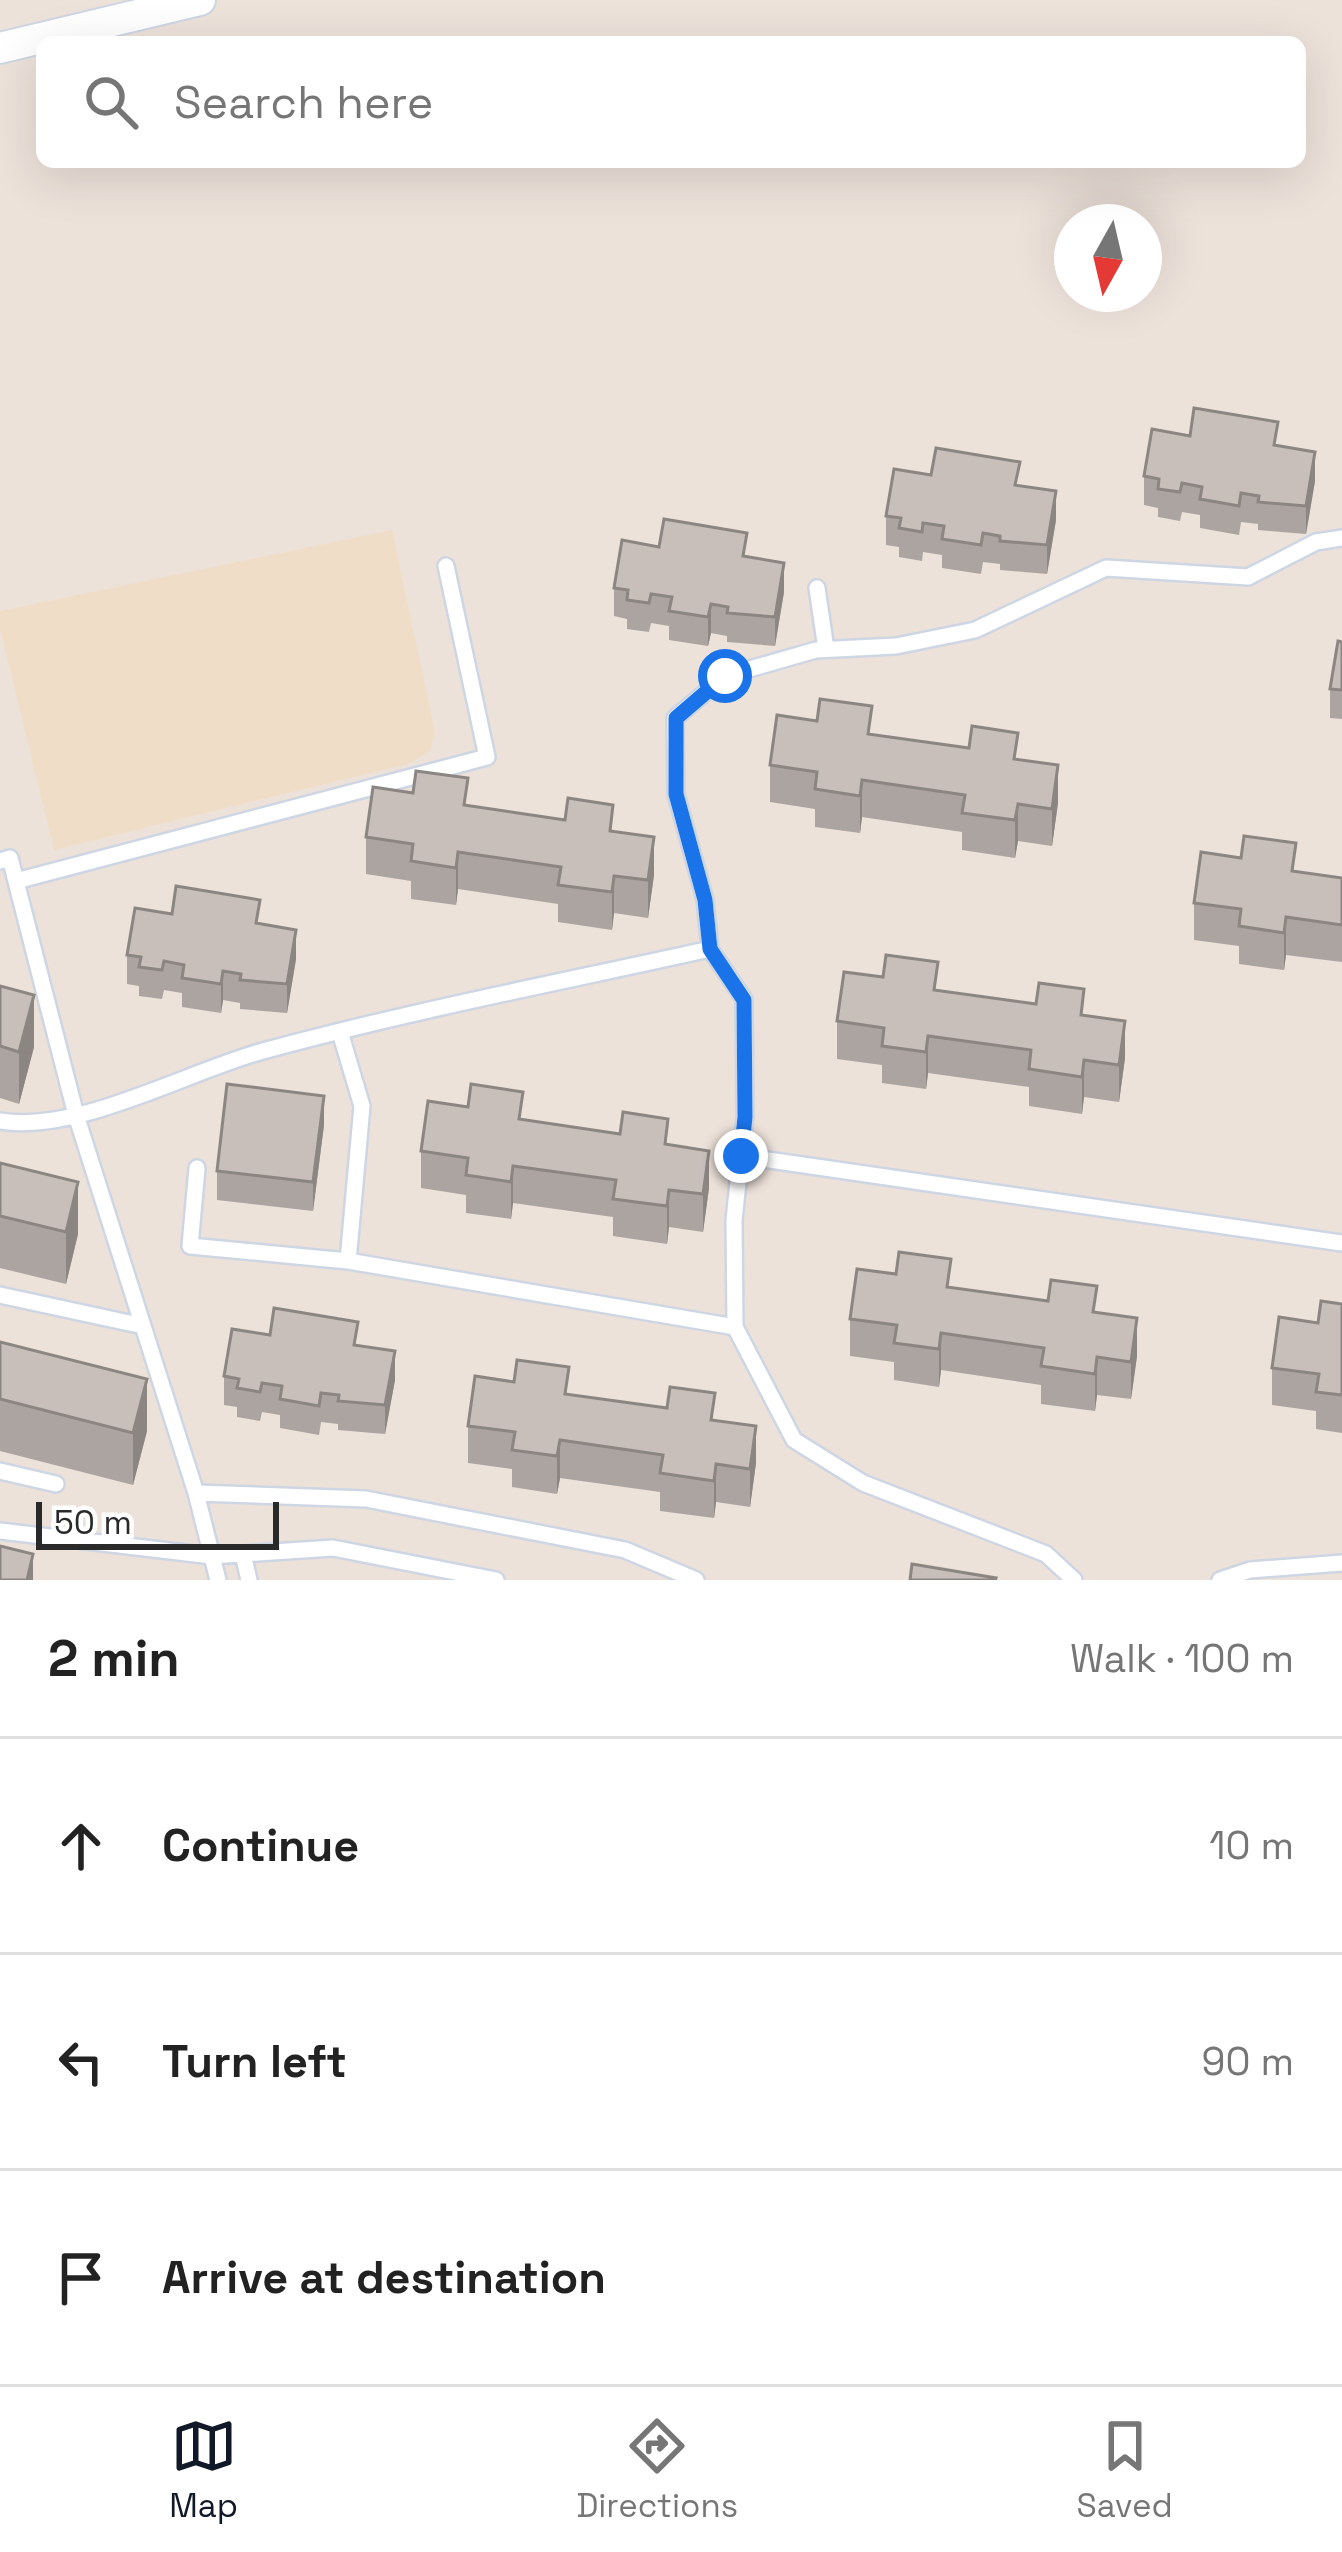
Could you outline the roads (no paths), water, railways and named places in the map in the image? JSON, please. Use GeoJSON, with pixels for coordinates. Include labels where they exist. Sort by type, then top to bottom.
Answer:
{"type":"FeatureCollection","features":[{"type":"Feature","properties":{"kind":"street"},"geometry":{"type":"LineString","coordinates":[[50,36],[200,0]]}},
{"type":"Feature","properties":{"kind":"street"},"geometry":{"type":"LineString","coordinates":[[0,48],[36,39]]}},
{"type":"Feature","properties":{"kind":"lane"},"geometry":{"type":"LineString","coordinates":[[1073,1580],[1046,1554],[863,1483],[794,1440],[735,1327],[734,1220],[745,1117],[744,1000],[710,949],[705,900],[676,794],[676,718],[725,676],[826,649],[896,646],[975,630],[1106,568],[1248,577],[1316,542],[1342,538]]}},
{"type":"Feature","properties":{"kind":"lane"},"geometry":{"type":"LineString","coordinates":[[16,881],[488,757],[446,566]]}},
{"type":"Feature","properties":{"kind":"lane"},"geometry":{"type":"LineString","coordinates":[[817,588],[826,649]]}},
{"type":"Feature","properties":{"kind":"lane"},"geometry":{"type":"LineString","coordinates":[[0,861],[10,858],[76,1115],[196,1493],[218,1580]]}},
{"type":"Feature","properties":{"kind":"lane"},"geometry":{"type":"LineString","coordinates":[[0,1121],[27,1125],[76,1115],[259,1052],[710,949]]}},
{"type":"Feature","properties":{"kind":"lane"},"geometry":{"type":"LineString","coordinates":[[340,1032],[362,1106],[348,1261]]}},
{"type":"Feature","properties":{"kind":"lane"},"geometry":{"type":"LineString","coordinates":[[741,1156],[1342,1243]]}},
{"type":"Feature","properties":{"kind":"lane"},"geometry":{"type":"LineString","coordinates":[[197,1168],[190,1246],[348,1261],[735,1327]]}},
{"type":"Feature","properties":{"kind":"lane"},"geometry":{"type":"LineString","coordinates":[[0,1295],[143,1326]]}},
{"type":"Feature","properties":{"kind":"lane"},"geometry":{"type":"LineString","coordinates":[[0,1472],[56,1484]]}},
{"type":"Feature","properties":{"kind":"lane"},"geometry":{"type":"LineString","coordinates":[[196,1493],[366,1499],[626,1550],[697,1580]]}},
{"type":"Feature","properties":{"kind":"lane"},"geometry":{"type":"LineString","coordinates":[[0,1531],[212,1556],[333,1548],[496,1580]]}},
{"type":"Feature","properties":{"kind":"lane"},"geometry":{"type":"LineString","coordinates":[[243,1554],[249,1580]]}},
{"type":"Feature","properties":{"kind":"lane"},"geometry":{"type":"LineString","coordinates":[[1220,1580],[1250,1570],[1342,1563]]}}]}
